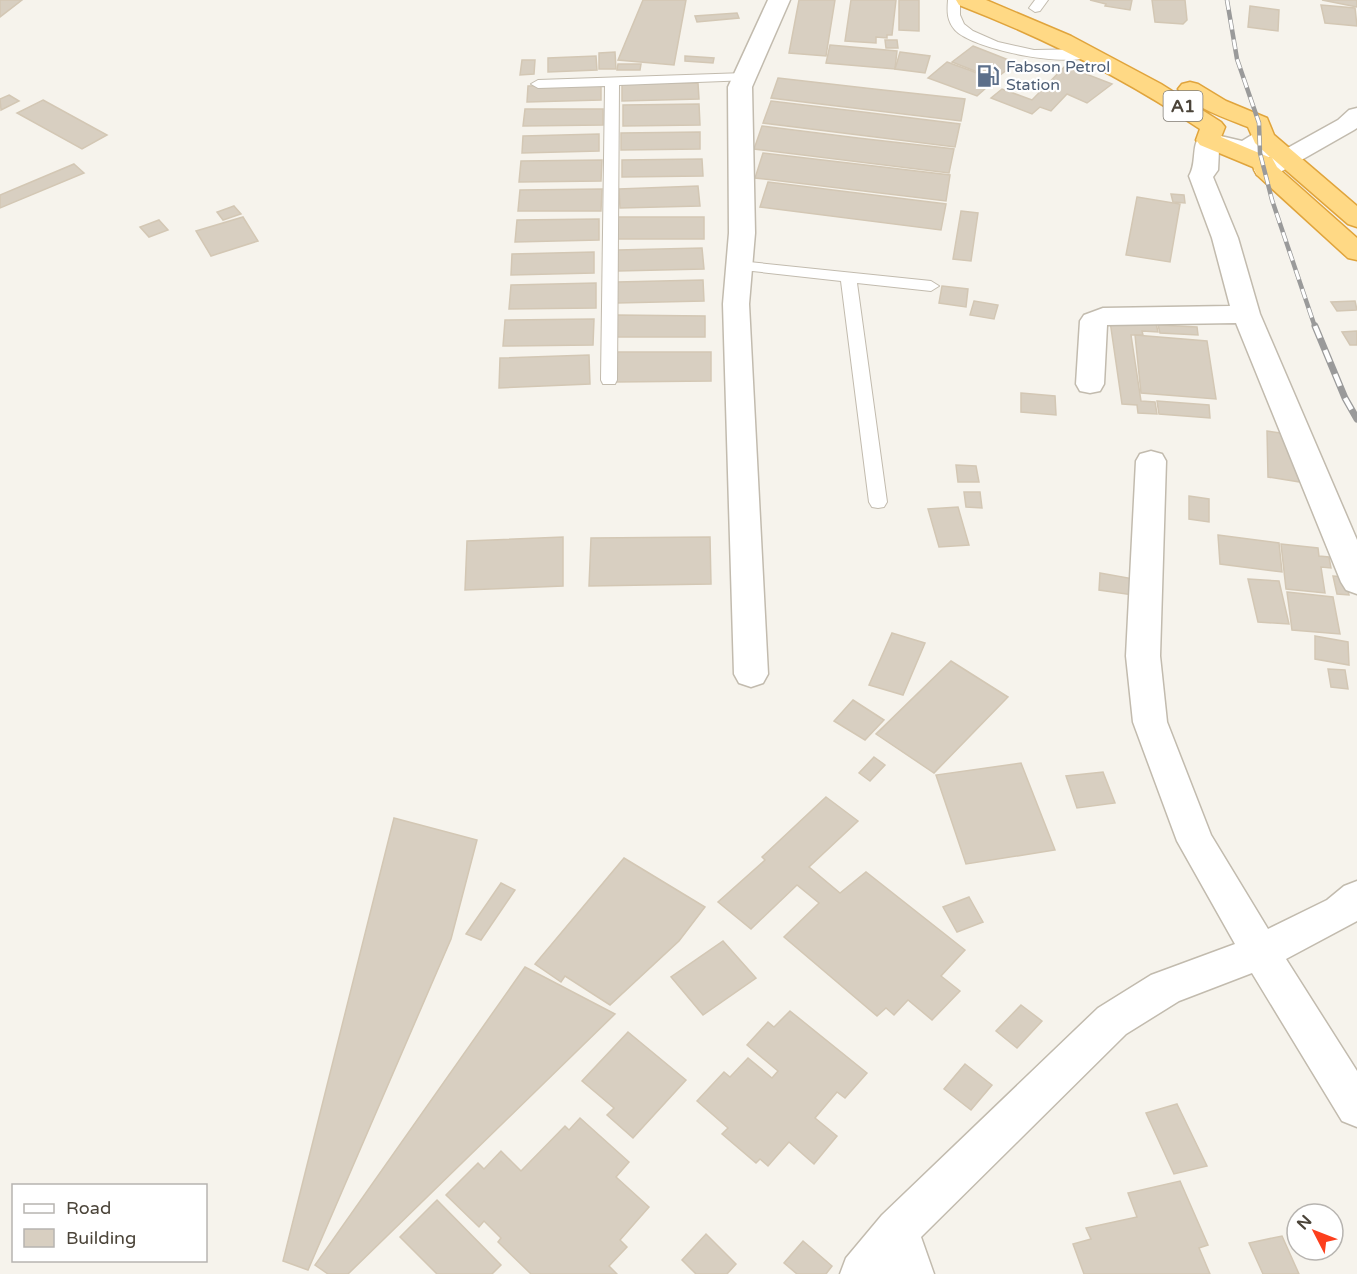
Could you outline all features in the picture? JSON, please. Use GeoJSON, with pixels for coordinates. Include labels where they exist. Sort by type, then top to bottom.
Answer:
{"type":"FeatureCollection","features":[{"type":"Feature","properties":{"kind":"highway","name":"A1"},"geometry":{"type":"LineString","coordinates":[[967,0],[1024,22],[1140,79],[1213,127],[1208,140],[1263,163],[1276,163],[1357,219]]}},
{"type":"Feature","properties":{"kind":"highway","name":"A1"},"geometry":{"type":"LineString","coordinates":[[1009,0],[1039,4],[1152,66],[1218,106],[1259,123],[1263,138],[1276,163],[1357,252]]}},
{"type":"Feature","properties":{"kind":"street"},"geometry":{"type":"LineString","coordinates":[[751,674],[736,304],[742,233],[740,87],[779,0]]}},
{"type":"Feature","properties":{"kind":"street"},"geometry":{"type":"LineString","coordinates":[[1276,163],[1334,132],[1357,115]]}},
{"type":"Feature","properties":{"kind":"street"},"geometry":{"type":"LineString","coordinates":[[1263,138],[1252,144],[1260,153],[1208,140],[1206,170],[1201,176],[1225,238],[1246,314],[1340,534],[1357,582]]}},
{"type":"Feature","properties":{"kind":"street"},"geometry":{"type":"LineString","coordinates":[[1090,384],[1094,321],[1103,317],[1246,314]]}},
{"type":"Feature","properties":{"kind":"street"},"geometry":{"type":"LineString","coordinates":[[1151,461],[1143,656],[1150,722],[1195,841],[1357,1107]]}},
{"type":"Feature","properties":{"kind":"street"},"geometry":{"type":"LineString","coordinates":[[862,1274],[897,1230],[1112,1021],[1165,988],[1261,952],[1340,912],[1357,898]]}},
{"type":"Feature","properties":{"kind":"street"},"geometry":{"type":"LineString","coordinates":[[897,1230],[912,1274]]}},
{"type":"Feature","properties":{"kind":"lane"},"geometry":{"type":"LineString","coordinates":[[954,0],[955,19],[963,32],[991,44],[1024,54],[1052,56],[1090,53]]}},
{"type":"Feature","properties":{"kind":"lane"},"geometry":{"type":"LineString","coordinates":[[538,84],[746,77]]}},
{"type":"Feature","properties":{"kind":"lane"},"geometry":{"type":"LineString","coordinates":[[609,380],[612,81]]}},
{"type":"Feature","properties":{"kind":"lane"},"geometry":{"type":"LineString","coordinates":[[740,266],[931,286]]}},
{"type":"Feature","properties":{"kind":"lane"},"geometry":{"type":"LineString","coordinates":[[848,276],[878,502]]}},
{"type":"Feature","properties":{"kind":"building"},"geometry":{"type":"Polygon","coordinates":[[[0,0],[22,0],[0,17],[0,0]]]}},
{"type":"Feature","properties":{"kind":"building"},"geometry":{"type":"Polygon","coordinates":[[[643,0],[686,0],[674,65],[618,60],[643,0]]]}},
{"type":"Feature","properties":{"kind":"building"},"geometry":{"type":"Polygon","coordinates":[[[799,0],[835,0],[826,56],[789,53],[799,0]]]}},
{"type":"Feature","properties":{"kind":"building"},"geometry":{"type":"Polygon","coordinates":[[[851,0],[896,0],[892,35],[887,35],[887,38],[876,37],[876,43],[845,41],[851,0]]]}},
{"type":"Feature","properties":{"kind":"building"},"geometry":{"type":"Polygon","coordinates":[[[899,0],[919,0],[919,31],[899,30],[899,0]]]}},
{"type":"Feature","properties":{"kind":"building"},"geometry":{"type":"Polygon","coordinates":[[[1090,0],[1132,0],[1130,10],[1105,6],[1106,4],[1090,0]]]}},
{"type":"Feature","properties":{"kind":"building"},"geometry":{"type":"Polygon","coordinates":[[[1152,0],[1185,0],[1187,20],[1183,24],[1155,22],[1152,0]]]}},
{"type":"Feature","properties":{"kind":"building"},"geometry":{"type":"Polygon","coordinates":[[[1322,0],[1357,0],[1357,7],[1322,0]]]}},
{"type":"Feature","properties":{"kind":"building"},"geometry":{"type":"Polygon","coordinates":[[[1321,5],[1355,8],[1357,26],[1325,23],[1321,5]]]}},
{"type":"Feature","properties":{"kind":"building"},"geometry":{"type":"Polygon","coordinates":[[[1250,6],[1279,10],[1278,31],[1248,27],[1250,6]]]}},
{"type":"Feature","properties":{"kind":"building"},"geometry":{"type":"Polygon","coordinates":[[[737,13],[739,18],[697,22],[695,16],[737,13]]]}},
{"type":"Feature","properties":{"kind":"building"},"geometry":{"type":"Polygon","coordinates":[[[885,40],[897,40],[898,48],[886,48],[885,40]]]}},
{"type":"Feature","properties":{"kind":"building"},"geometry":{"type":"Polygon","coordinates":[[[830,45],[897,51],[895,69],[826,63],[830,45]]]}},
{"type":"Feature","properties":{"kind":"building"},"geometry":{"type":"Polygon","coordinates":[[[973,46],[1016,63],[995,79],[952,62],[973,46]]]}},
{"type":"Feature","properties":{"kind":"building"},"geometry":{"type":"Polygon","coordinates":[[[615,52],[616,69],[599,69],[599,53],[615,52]]]}},
{"type":"Feature","properties":{"kind":"building"},"geometry":{"type":"Polygon","coordinates":[[[900,52],[930,56],[925,73],[895,69],[900,52]]]}},
{"type":"Feature","properties":{"kind":"building"},"geometry":{"type":"Polygon","coordinates":[[[596,56],[597,70],[548,72],[548,58],[596,56]]]}},
{"type":"Feature","properties":{"kind":"building"},"geometry":{"type":"Polygon","coordinates":[[[685,56],[714,58],[713,63],[685,61],[685,56]]]}},
{"type":"Feature","properties":{"kind":"building"},"geometry":{"type":"Polygon","coordinates":[[[522,60],[535,60],[534,74],[520,75],[522,60]]]}},
{"type":"Feature","properties":{"kind":"building"},"geometry":{"type":"Polygon","coordinates":[[[947,62],[995,80],[977,96],[928,78],[947,62]]]}},
{"type":"Feature","properties":{"kind":"building"},"geometry":{"type":"Polygon","coordinates":[[[618,64],[641,64],[640,70],[617,70],[618,64]]]}},
{"type":"Feature","properties":{"kind":"building"},"geometry":{"type":"Polygon","coordinates":[[[1066,65],[1088,72],[1086,74],[1112,84],[1087,103],[1067,94],[1051,111],[1040,107],[1032,114],[991,98],[1002,89],[1032,100],[1066,65]]]}},
{"type":"Feature","properties":{"kind":"building"},"geometry":{"type":"Polygon","coordinates":[[[778,78],[965,99],[961,121],[771,98],[778,78]]]}},
{"type":"Feature","properties":{"kind":"building"},"geometry":{"type":"Polygon","coordinates":[[[698,83],[699,99],[622,101],[622,84],[698,83]]]}},
{"type":"Feature","properties":{"kind":"building"},"geometry":{"type":"Polygon","coordinates":[[[601,85],[601,100],[527,102],[528,86],[601,85]]]}},
{"type":"Feature","properties":{"kind":"building"},"geometry":{"type":"Polygon","coordinates":[[[9,95],[19,101],[1,110],[0,99],[9,95]]]}},
{"type":"Feature","properties":{"kind":"building"},"geometry":{"type":"Polygon","coordinates":[[[43,100],[107,135],[82,149],[17,113],[43,100]]]}},
{"type":"Feature","properties":{"kind":"building"},"geometry":{"type":"Polygon","coordinates":[[[771,101],[960,124],[955,147],[763,123],[771,101]]]}},
{"type":"Feature","properties":{"kind":"building"},"geometry":{"type":"Polygon","coordinates":[[[699,104],[700,125],[623,126],[623,105],[699,104]]]}},
{"type":"Feature","properties":{"kind":"building"},"geometry":{"type":"Polygon","coordinates":[[[525,109],[603,109],[603,125],[523,126],[525,109]]]}},
{"type":"Feature","properties":{"kind":"building"},"geometry":{"type":"Polygon","coordinates":[[[762,126],[954,149],[949,173],[754,149],[762,126]]]}},
{"type":"Feature","properties":{"kind":"building"},"geometry":{"type":"Polygon","coordinates":[[[700,132],[700,149],[621,150],[621,133],[700,132]]]}},
{"type":"Feature","properties":{"kind":"building"},"geometry":{"type":"Polygon","coordinates":[[[599,134],[599,151],[522,153],[523,136],[599,134]]]}},
{"type":"Feature","properties":{"kind":"building"},"geometry":{"type":"Polygon","coordinates":[[[763,153],[950,175],[946,201],[755,178],[763,153]]]}},
{"type":"Feature","properties":{"kind":"building"},"geometry":{"type":"Polygon","coordinates":[[[702,159],[703,176],[622,177],[622,160],[702,159]]]}},
{"type":"Feature","properties":{"kind":"building"},"geometry":{"type":"Polygon","coordinates":[[[602,160],[601,181],[519,182],[521,161],[602,160]]]}},
{"type":"Feature","properties":{"kind":"building"},"geometry":{"type":"Polygon","coordinates":[[[74,164],[84,173],[0,208],[0,195],[74,164]]]}},
{"type":"Feature","properties":{"kind":"building"},"geometry":{"type":"Polygon","coordinates":[[[768,182],[946,204],[941,230],[760,207],[768,182]]]}},
{"type":"Feature","properties":{"kind":"building"},"geometry":{"type":"Polygon","coordinates":[[[698,186],[700,206],[620,208],[619,189],[698,186]]]}},
{"type":"Feature","properties":{"kind":"building"},"geometry":{"type":"Polygon","coordinates":[[[602,189],[601,211],[518,211],[520,190],[602,189]]]}},
{"type":"Feature","properties":{"kind":"building"},"geometry":{"type":"Polygon","coordinates":[[[1171,194],[1184,195],[1185,203],[1173,202],[1171,194]]]}},
{"type":"Feature","properties":{"kind":"building"},"geometry":{"type":"Polygon","coordinates":[[[1137,197],[1180,204],[1170,262],[1126,255],[1137,197]]]}},
{"type":"Feature","properties":{"kind":"building"},"geometry":{"type":"Polygon","coordinates":[[[234,206],[241,214],[223,220],[217,212],[234,206]]]}},
{"type":"Feature","properties":{"kind":"building"},"geometry":{"type":"Polygon","coordinates":[[[961,211],[978,213],[971,261],[953,259],[961,211]]]}},
{"type":"Feature","properties":{"kind":"building"},"geometry":{"type":"Polygon","coordinates":[[[243,217],[258,241],[211,256],[196,231],[243,217]]]}},
{"type":"Feature","properties":{"kind":"building"},"geometry":{"type":"Polygon","coordinates":[[[618,217],[704,217],[704,239],[617,239],[618,217]]]}},
{"type":"Feature","properties":{"kind":"building"},"geometry":{"type":"Polygon","coordinates":[[[599,219],[599,240],[515,242],[517,220],[599,219]]]}},
{"type":"Feature","properties":{"kind":"building"},"geometry":{"type":"Polygon","coordinates":[[[159,220],[168,230],[149,237],[140,227],[159,220]]]}},
{"type":"Feature","properties":{"kind":"building"},"geometry":{"type":"Polygon","coordinates":[[[702,248],[704,269],[618,271],[618,250],[702,248]]]}},
{"type":"Feature","properties":{"kind":"building"},"geometry":{"type":"Polygon","coordinates":[[[594,252],[594,273],[511,275],[512,254],[594,252]]]}},
{"type":"Feature","properties":{"kind":"building"},"geometry":{"type":"Polygon","coordinates":[[[703,280],[704,301],[617,303],[617,282],[703,280]]]}},
{"type":"Feature","properties":{"kind":"building"},"geometry":{"type":"Polygon","coordinates":[[[596,283],[596,308],[509,309],[511,285],[596,283]]]}},
{"type":"Feature","properties":{"kind":"building"},"geometry":{"type":"Polygon","coordinates":[[[942,286],[968,289],[966,307],[939,303],[942,286]]]}},
{"type":"Feature","properties":{"kind":"building"},"geometry":{"type":"Polygon","coordinates":[[[974,301],[998,305],[994,319],[970,315],[974,301]]]}},
{"type":"Feature","properties":{"kind":"building"},"geometry":{"type":"Polygon","coordinates":[[[1355,301],[1357,310],[1337,311],[1331,302],[1355,301]]]}},
{"type":"Feature","properties":{"kind":"building"},"geometry":{"type":"Polygon","coordinates":[[[617,315],[705,316],[705,337],[616,337],[617,315]]]}},
{"type":"Feature","properties":{"kind":"building"},"geometry":{"type":"Polygon","coordinates":[[[594,319],[593,345],[503,346],[505,320],[594,319]]]}},
{"type":"Feature","properties":{"kind":"building"},"geometry":{"type":"Polygon","coordinates":[[[1110,321],[1156,323],[1158,332],[1142,331],[1143,335],[1131,335],[1141,401],[1155,402],[1157,414],[1138,413],[1137,405],[1122,404],[1110,321]]]}},
{"type":"Feature","properties":{"kind":"building"},"geometry":{"type":"Polygon","coordinates":[[[1158,325],[1197,327],[1198,335],[1160,333],[1158,325]]]}},
{"type":"Feature","properties":{"kind":"building"},"geometry":{"type":"Polygon","coordinates":[[[1357,331],[1357,345],[1350,345],[1342,332],[1357,331]]]}},
{"type":"Feature","properties":{"kind":"building"},"geometry":{"type":"Polygon","coordinates":[[[1135,335],[1207,341],[1216,399],[1141,393],[1135,335]]]}},
{"type":"Feature","properties":{"kind":"building"},"geometry":{"type":"Polygon","coordinates":[[[616,352],[711,352],[711,381],[615,382],[616,352]]]}},
{"type":"Feature","properties":{"kind":"building"},"geometry":{"type":"Polygon","coordinates":[[[589,355],[590,384],[499,388],[500,358],[589,355]]]}},
{"type":"Feature","properties":{"kind":"building"},"geometry":{"type":"Polygon","coordinates":[[[1021,393],[1055,396],[1056,415],[1021,412],[1021,393]]]}},
{"type":"Feature","properties":{"kind":"building"},"geometry":{"type":"Polygon","coordinates":[[[1157,401],[1209,405],[1210,418],[1159,414],[1157,401]]]}},
{"type":"Feature","properties":{"kind":"building"},"geometry":{"type":"Polygon","coordinates":[[[1267,431],[1294,435],[1306,483],[1268,477],[1267,431]]]}},
{"type":"Feature","properties":{"kind":"building"},"geometry":{"type":"Polygon","coordinates":[[[956,465],[976,466],[979,482],[958,482],[956,465]]]}},
{"type":"Feature","properties":{"kind":"building"},"geometry":{"type":"Polygon","coordinates":[[[964,492],[980,492],[982,508],[966,507],[964,492]]]}},
{"type":"Feature","properties":{"kind":"building"},"geometry":{"type":"Polygon","coordinates":[[[1189,496],[1209,499],[1209,522],[1189,519],[1189,496]]]}},
{"type":"Feature","properties":{"kind":"building"},"geometry":{"type":"Polygon","coordinates":[[[958,507],[969,545],[939,547],[928,509],[958,507]]]}},
{"type":"Feature","properties":{"kind":"building"},"geometry":{"type":"Polygon","coordinates":[[[1218,535],[1279,543],[1282,572],[1220,564],[1218,535]]]}},
{"type":"Feature","properties":{"kind":"building"},"geometry":{"type":"Polygon","coordinates":[[[563,537],[563,586],[465,590],[467,541],[563,537]]]}},
{"type":"Feature","properties":{"kind":"building"},"geometry":{"type":"Polygon","coordinates":[[[710,537],[711,584],[589,586],[591,538],[710,537]]]}},
{"type":"Feature","properties":{"kind":"building"},"geometry":{"type":"Polygon","coordinates":[[[1281,544],[1318,548],[1319,556],[1329,557],[1331,568],[1321,567],[1325,593],[1286,589],[1281,544]]]}},
{"type":"Feature","properties":{"kind":"building"},"geometry":{"type":"Polygon","coordinates":[[[1100,573],[1134,579],[1133,595],[1099,590],[1100,573]]]}},
{"type":"Feature","properties":{"kind":"building"},"geometry":{"type":"Polygon","coordinates":[[[1333,576],[1345,577],[1349,595],[1337,594],[1333,576]]]}},
{"type":"Feature","properties":{"kind":"building"},"geometry":{"type":"Polygon","coordinates":[[[1248,579],[1279,581],[1289,624],[1258,622],[1248,579]]]}},
{"type":"Feature","properties":{"kind":"building"},"geometry":{"type":"Polygon","coordinates":[[[1287,592],[1333,597],[1340,634],[1292,630],[1287,592]]]}},
{"type":"Feature","properties":{"kind":"building"},"geometry":{"type":"Polygon","coordinates":[[[892,633],[925,643],[903,695],[869,685],[892,633]]]}},
{"type":"Feature","properties":{"kind":"building"},"geometry":{"type":"Polygon","coordinates":[[[1315,636],[1348,642],[1349,665],[1315,659],[1315,636]]]}},
{"type":"Feature","properties":{"kind":"building"},"geometry":{"type":"Polygon","coordinates":[[[951,661],[1008,697],[934,773],[876,734],[951,661]]]}},
{"type":"Feature","properties":{"kind":"building"},"geometry":{"type":"Polygon","coordinates":[[[1328,669],[1345,670],[1348,689],[1331,687],[1328,669]]]}},
{"type":"Feature","properties":{"kind":"building"},"geometry":{"type":"Polygon","coordinates":[[[853,700],[884,720],[865,740],[834,721],[853,700]]]}},
{"type":"Feature","properties":{"kind":"building"},"geometry":{"type":"Polygon","coordinates":[[[874,757],[885,765],[870,781],[859,773],[874,757]]]}},
{"type":"Feature","properties":{"kind":"building"},"geometry":{"type":"Polygon","coordinates":[[[1021,763],[1055,850],[966,864],[936,775],[1021,763]]]}},
{"type":"Feature","properties":{"kind":"building"},"geometry":{"type":"Polygon","coordinates":[[[1103,772],[1115,803],[1077,808],[1066,776],[1103,772]]]}},
{"type":"Feature","properties":{"kind":"building"},"geometry":{"type":"Polygon","coordinates":[[[826,797],[858,821],[809,867],[840,893],[866,872],[965,950],[941,976],[960,991],[932,1020],[908,1000],[894,1015],[886,1008],[877,1016],[784,937],[819,903],[797,885],[751,929],[718,902],[765,860],[762,857],[826,797]]]}},
{"type":"Feature","properties":{"kind":"building"},"geometry":{"type":"Polygon","coordinates":[[[394,818],[477,840],[451,939],[308,1270],[283,1261],[394,818]]]}},
{"type":"Feature","properties":{"kind":"building"},"geometry":{"type":"Polygon","coordinates":[[[624,858],[705,907],[679,941],[610,1005],[565,976],[561,982],[535,964],[624,858]]]}},
{"type":"Feature","properties":{"kind":"building"},"geometry":{"type":"Polygon","coordinates":[[[501,883],[515,890],[481,940],[466,934],[501,883]]]}},
{"type":"Feature","properties":{"kind":"building"},"geometry":{"type":"Polygon","coordinates":[[[969,897],[983,922],[957,932],[943,907],[969,897]]]}},
{"type":"Feature","properties":{"kind":"building"},"geometry":{"type":"Polygon","coordinates":[[[723,941],[756,978],[703,1015],[671,977],[723,941]]]}},
{"type":"Feature","properties":{"kind":"building"},"geometry":{"type":"Polygon","coordinates":[[[525,967],[615,1014],[348,1274],[328,1274],[315,1265],[525,967]]]}},
{"type":"Feature","properties":{"kind":"building"},"geometry":{"type":"Polygon","coordinates":[[[1021,1005],[1042,1021],[1017,1048],[996,1031],[1021,1005]]]}},
{"type":"Feature","properties":{"kind":"building"},"geometry":{"type":"Polygon","coordinates":[[[790,1011],[867,1073],[845,1098],[837,1092],[815,1118],[837,1136],[814,1164],[789,1142],[768,1166],[760,1159],[756,1163],[722,1134],[728,1128],[697,1101],[724,1072],[730,1077],[748,1058],[772,1078],[778,1071],[747,1045],[768,1022],[774,1027],[790,1011]]]}},
{"type":"Feature","properties":{"kind":"building"},"geometry":{"type":"Polygon","coordinates":[[[628,1032],[686,1080],[633,1138],[607,1115],[614,1108],[582,1081],[628,1032]]]}},
{"type":"Feature","properties":{"kind":"building"},"geometry":{"type":"Polygon","coordinates":[[[965,1064],[992,1085],[971,1110],[944,1089],[965,1064]]]}},
{"type":"Feature","properties":{"kind":"building"},"geometry":{"type":"Polygon","coordinates":[[[1177,1104],[1207,1166],[1174,1174],[1146,1113],[1177,1104]]]}},
{"type":"Feature","properties":{"kind":"building"},"geometry":{"type":"Polygon","coordinates":[[[580,1118],[629,1162],[616,1177],[649,1207],[620,1240],[627,1247],[609,1266],[617,1274],[531,1274],[498,1242],[501,1238],[484,1221],[479,1227],[446,1195],[478,1163],[484,1169],[501,1151],[521,1171],[565,1126],[569,1130],[580,1118]]]}},
{"type":"Feature","properties":{"kind":"building"},"geometry":{"type":"Polygon","coordinates":[[[1180,1181],[1208,1245],[1199,1248],[1210,1274],[1084,1274],[1073,1244],[1091,1239],[1086,1228],[1137,1217],[1128,1193],[1180,1181]]]}},
{"type":"Feature","properties":{"kind":"building"},"geometry":{"type":"Polygon","coordinates":[[[437,1200],[501,1265],[492,1274],[437,1274],[400,1237],[437,1200]]]}},
{"type":"Feature","properties":{"kind":"building"},"geometry":{"type":"Polygon","coordinates":[[[706,1234],[736,1264],[727,1274],[696,1274],[682,1260],[706,1234]]]}},
{"type":"Feature","properties":{"kind":"building"},"geometry":{"type":"Polygon","coordinates":[[[1282,1236],[1285,1243],[1285,1262],[1294,1262],[1299,1274],[1263,1274],[1249,1243],[1282,1236]]]}},
{"type":"Feature","properties":{"kind":"building"},"geometry":{"type":"Polygon","coordinates":[[[803,1241],[832,1266],[826,1274],[797,1274],[784,1263],[803,1241]]]}},
{"type":"Feature","properties":{"kind":"railway"},"geometry":{"type":"LineString","coordinates":[[1227,0],[1237,59],[1259,123],[1260,153],[1272,200],[1315,327]]}},
{"type":"Feature","properties":{"kind":"railway"},"geometry":{"type":"LineString","coordinates":[[1315,326],[1345,398],[1357,419]]}},
{"type":"Feature","properties":{"kind":"place","name":"Fabson Petrol Station"},"geometry":{"type":"Point","coordinates":[988,76]}}]}
